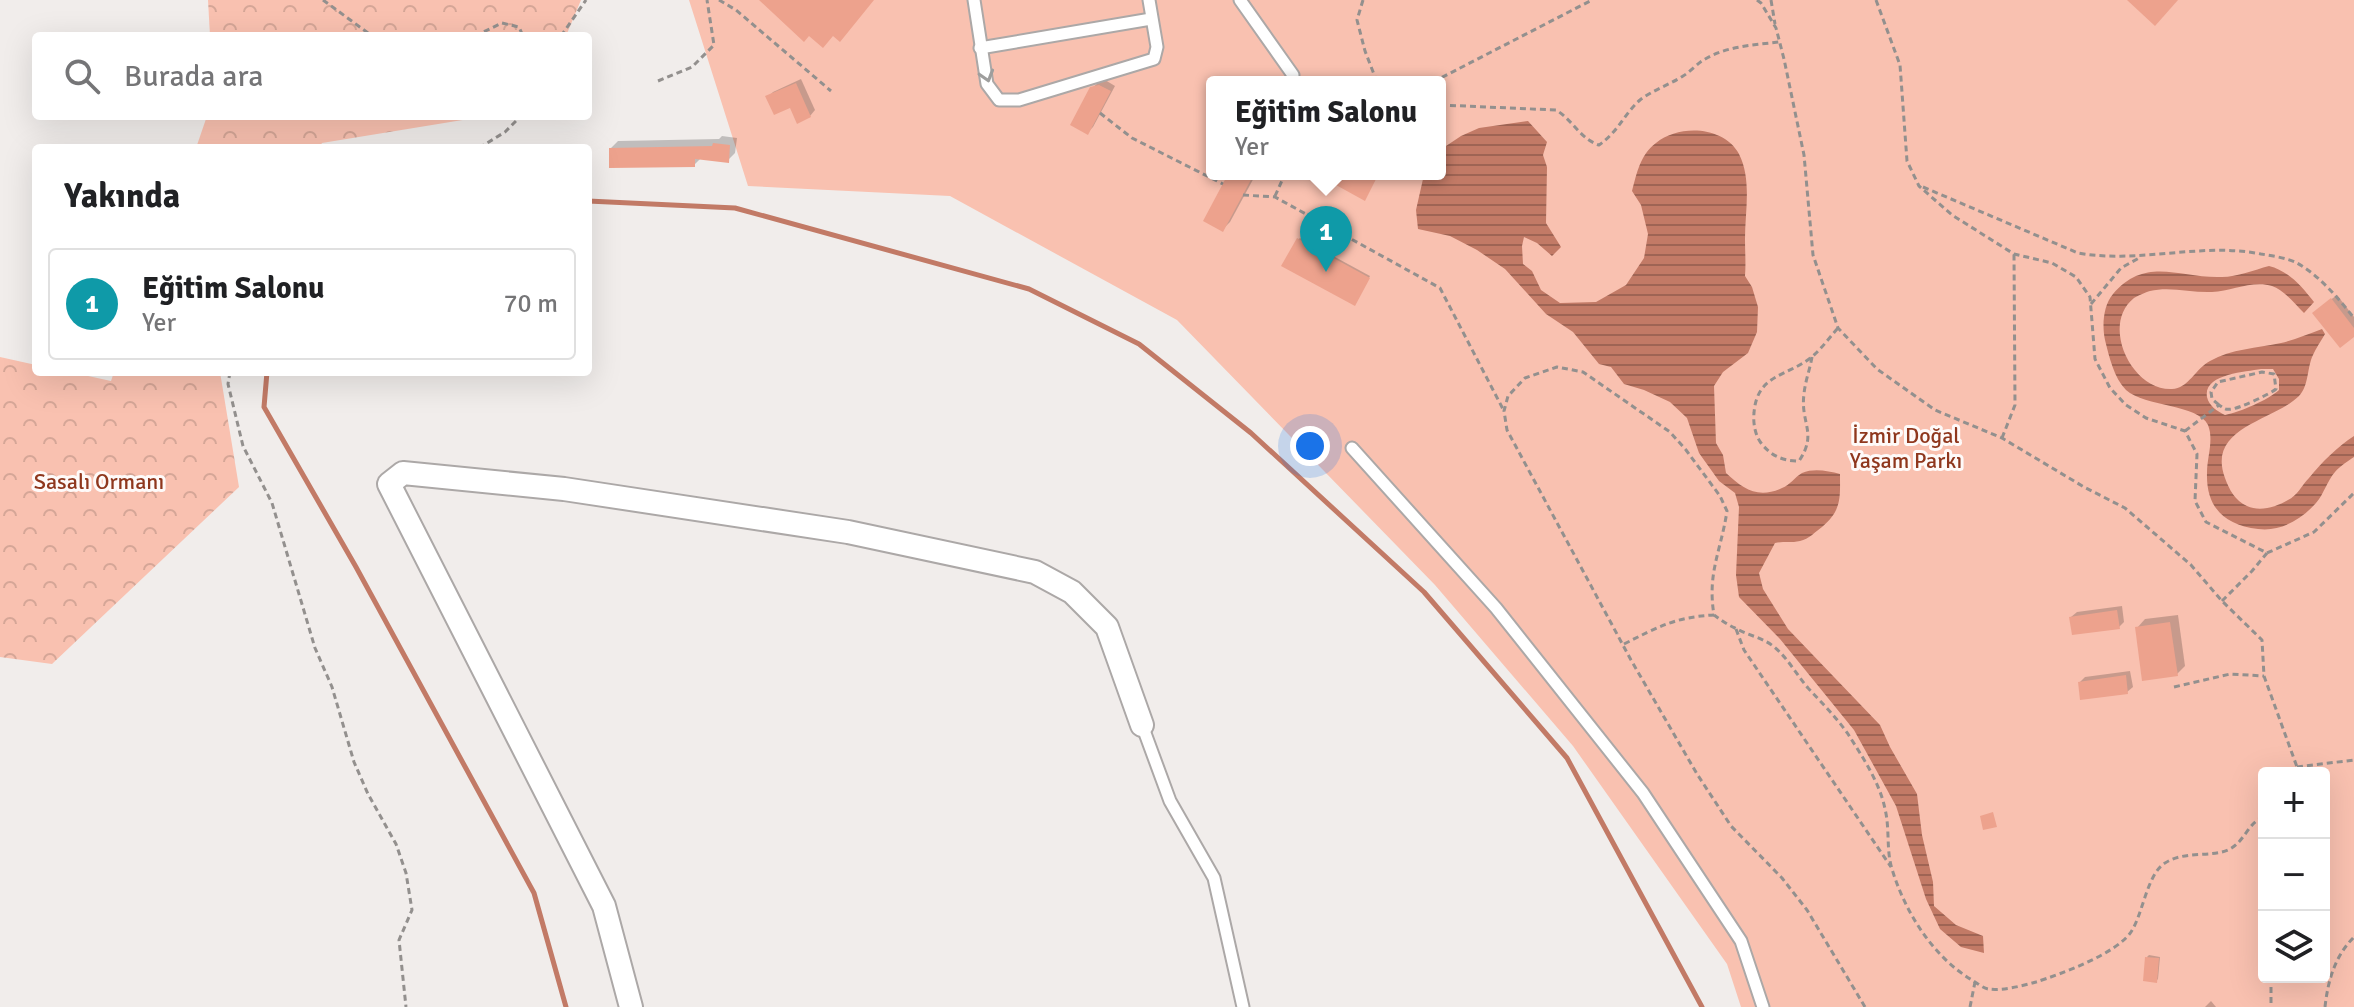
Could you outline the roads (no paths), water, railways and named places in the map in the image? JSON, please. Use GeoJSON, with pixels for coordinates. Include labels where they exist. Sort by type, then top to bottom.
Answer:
{"type":"FeatureCollection","features":[{"type":"Feature","properties":{"kind":"street"},"geometry":{"type":"LineString","coordinates":[[631,1007],[604,906],[389,484],[403,473],[564,489],[848,532],[1035,572],[1072,592],[1107,627],[1142,725]]}},
{"type":"Feature","properties":{"kind":"lane"},"geometry":{"type":"LineString","coordinates":[[974,0],[987,84],[999,100],[1019,100],[1154,59],[1157,47],[1149,0]]}},
{"type":"Feature","properties":{"kind":"lane"},"geometry":{"type":"LineString","coordinates":[[1240,0],[1293,75]]}},
{"type":"Feature","properties":{"kind":"lane"},"geometry":{"type":"LineString","coordinates":[[980,48],[1151,19]]}},
{"type":"Feature","properties":{"kind":"lane"},"geometry":{"type":"LineString","coordinates":[[1352,448],[1496,608],[1643,793],[1741,941],[1763,1007]]}},
{"type":"Feature","properties":{"kind":"lane"},"geometry":{"type":"LineString","coordinates":[[1142,725],[1170,801],[1214,878],[1243,1007]]}},
{"type":"Feature","properties":{"kind":"waterway"},"geometry":{"type":"LineString","coordinates":[[592,201],[735,208],[1029,289],[1139,344],[1251,433],[1424,592],[1567,758],[1702,1007]]}},
{"type":"Feature","properties":{"kind":"waterway"},"geometry":{"type":"LineString","coordinates":[[267,376],[264,407],[356,567],[534,893],[566,1007]]}},
{"type":"Feature","properties":{"kind":"place","name":"Eğitim Salonu"},"geometry":{"type":"Point","coordinates":[1326,272]}},
{"type":"Feature","properties":{"kind":"park label","name":"İzmir Doğal Yaşam Parkı"},"geometry":{"type":"Point","coordinates":[1906,448]}},
{"type":"Feature","properties":{"kind":"park label","name":"Sasalı Ormanı"},"geometry":{"type":"Point","coordinates":[99,481]}}]}
